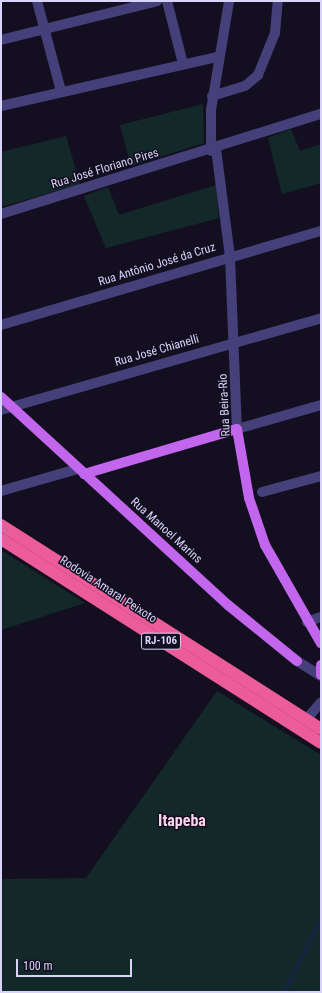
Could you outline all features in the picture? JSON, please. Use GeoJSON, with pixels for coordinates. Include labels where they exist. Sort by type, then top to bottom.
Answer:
{"type":"FeatureCollection","features":[{"type":"Feature","properties":{"kind":"highway","name":"Rodovia Amaral Peixoto"},"geometry":{"type":"LineString","coordinates":[[1,525],[321,729]]}},
{"type":"Feature","properties":{"kind":"highway","name":"Rodovia Amaral Peixoto"},"geometry":{"type":"LineString","coordinates":[[1,539],[321,743]]}},
{"type":"Feature","properties":{"kind":"main road","name":"Rua Manoel Marins"},"geometry":{"type":"LineString","coordinates":[[1,397],[228,605],[297,661]]}},
{"type":"Feature","properties":{"kind":"main road"},"geometry":{"type":"LineString","coordinates":[[81,471],[237,429]]}},
{"type":"Feature","properties":{"kind":"main road","name":"Rua Beira-Rio"},"geometry":{"type":"LineString","coordinates":[[237,429],[256,521],[272,560],[307,622],[321,643]]}},
{"type":"Feature","properties":{"kind":"main road"},"geometry":{"type":"LineString","coordinates":[[321,665],[321,676]]}},
{"type":"Feature","properties":{"kind":"street"},"geometry":{"type":"LineString","coordinates":[[37,1],[62,91]]}},
{"type":"Feature","properties":{"kind":"street"},"geometry":{"type":"LineString","coordinates":[[1,40],[157,1]]}},
{"type":"Feature","properties":{"kind":"street"},"geometry":{"type":"LineString","coordinates":[[167,1],[182,64]]}},
{"type":"Feature","properties":{"kind":"street","name":"Rua Beira-Rio"},"geometry":{"type":"LineString","coordinates":[[229,1],[217,57],[212,96],[214,150],[230,257],[236,342],[237,429]]}},
{"type":"Feature","properties":{"kind":"street"},"geometry":{"type":"LineString","coordinates":[[212,96],[245,86],[258,75],[275,33],[278,1]]}},
{"type":"Feature","properties":{"kind":"street"},"geometry":{"type":"LineString","coordinates":[[1,106],[217,57]]}},
{"type":"Feature","properties":{"kind":"street","name":"Rua José Floriano Pires"},"geometry":{"type":"LineString","coordinates":[[1,214],[214,150],[321,114]]}},
{"type":"Feature","properties":{"kind":"street","name":"Rua Antônio José da Cruz"},"geometry":{"type":"LineString","coordinates":[[1,325],[321,231]]}},
{"type":"Feature","properties":{"kind":"street","name":"Rua José Chianelli"},"geometry":{"type":"LineString","coordinates":[[1,410],[321,318]]}},
{"type":"Feature","properties":{"kind":"street"},"geometry":{"type":"LineString","coordinates":[[237,429],[321,405]]}},
{"type":"Feature","properties":{"kind":"street"},"geometry":{"type":"LineString","coordinates":[[1,491],[81,471]]}},
{"type":"Feature","properties":{"kind":"street"},"geometry":{"type":"LineString","coordinates":[[262,492],[321,476]]}},
{"type":"Feature","properties":{"kind":"street"},"geometry":{"type":"LineString","coordinates":[[307,622],[321,617]]}},
{"type":"Feature","properties":{"kind":"street","name":"Rua Manoel Marins"},"geometry":{"type":"LineString","coordinates":[[297,661],[321,676]]}},
{"type":"Feature","properties":{"kind":"street"},"geometry":{"type":"LineString","coordinates":[[306,720],[321,702]]}},
{"type":"Feature","properties":{"kind":"green space"},"geometry":{"type":"Polygon","coordinates":[[[203,104],[204,143],[131,166],[120,125],[203,104]]]}},
{"type":"Feature","properties":{"kind":"green space"},"geometry":{"type":"Polygon","coordinates":[[[291,129],[300,151],[321,144],[321,183],[282,194],[268,138],[291,129]]]}},
{"type":"Feature","properties":{"kind":"green space"},"geometry":{"type":"Polygon","coordinates":[[[66,136],[80,184],[1,207],[1,152],[66,136]]]}},
{"type":"Feature","properties":{"kind":"green space"},"geometry":{"type":"Polygon","coordinates":[[[216,185],[219,218],[106,248],[84,196],[108,187],[119,215],[216,185]]]}},
{"type":"Feature","properties":{"kind":"green space"},"geometry":{"type":"Polygon","coordinates":[[[1,550],[85,603],[1,630],[1,550]]]}},
{"type":"Feature","properties":{"kind":"green space"},"geometry":{"type":"Polygon","coordinates":[[[217,691],[321,755],[321,992],[1,992],[1,879],[86,878],[217,691]]]}},
{"type":"Feature","properties":{"kind":"waterway"},"geometry":{"type":"LineString","coordinates":[[284,992],[321,918]]}},
{"type":"Feature","properties":{"kind":"district","name":"Itapeba"},"geometry":{"type":"Point","coordinates":[182,821]}}]}
